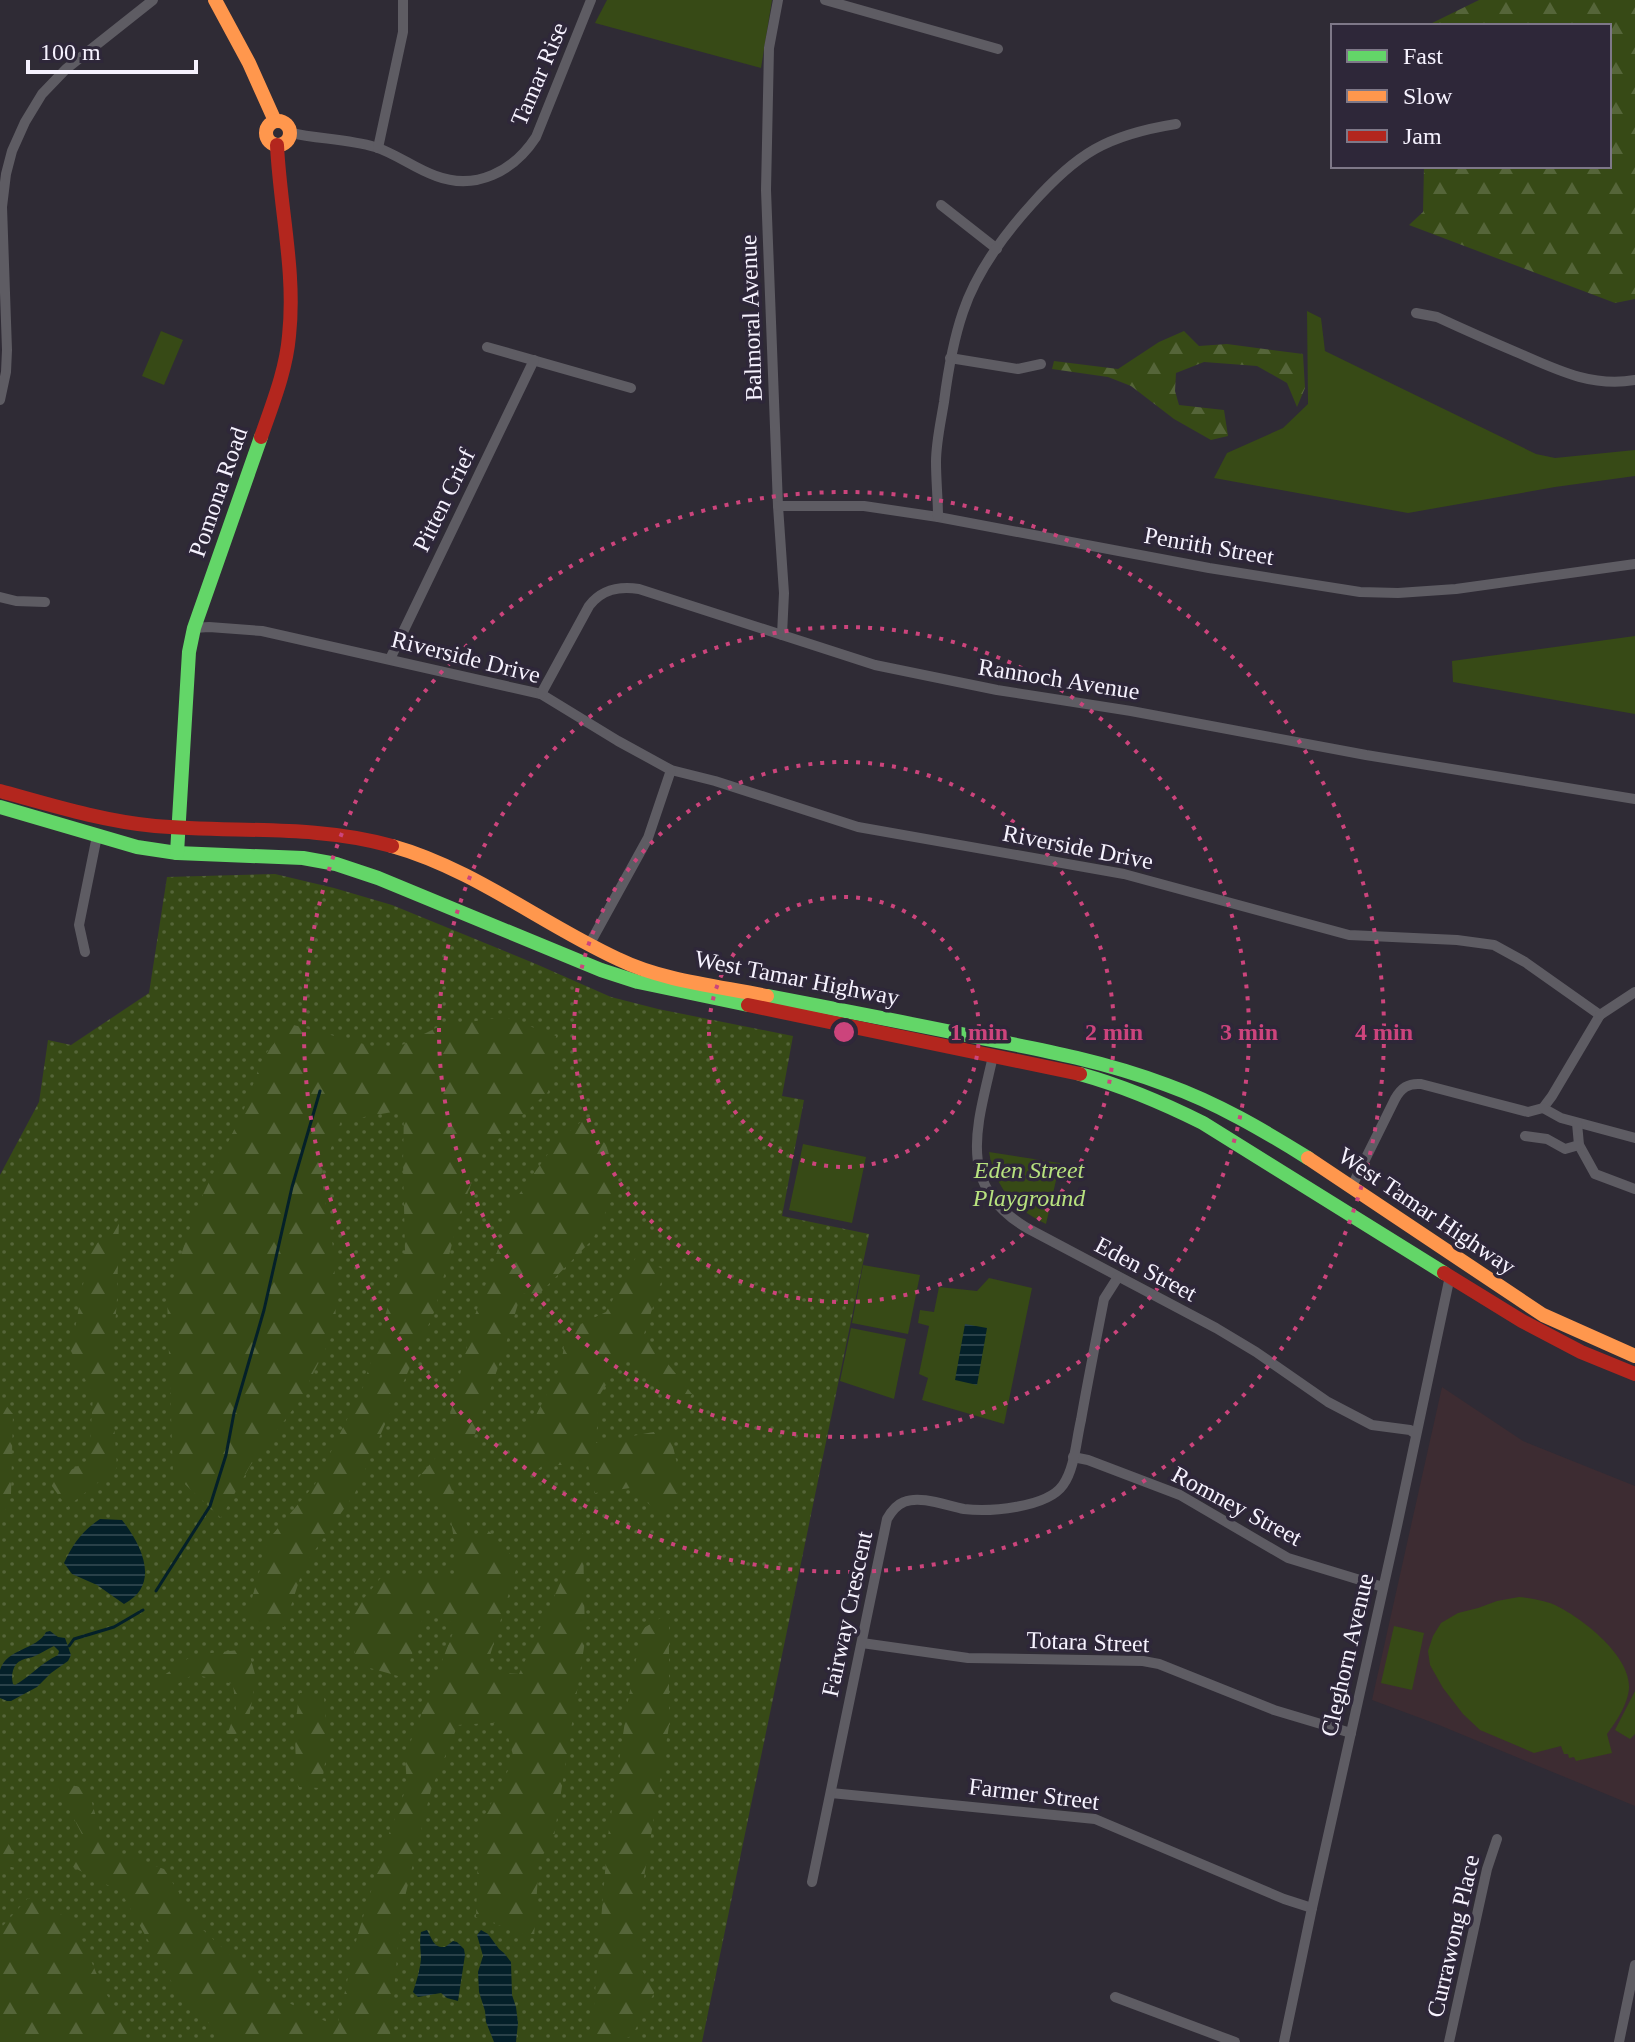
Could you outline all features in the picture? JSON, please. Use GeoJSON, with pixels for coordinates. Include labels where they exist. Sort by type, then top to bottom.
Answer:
{"type":"FeatureCollection","features":[{"type":"Feature","properties":{"kind":"main road"},"geometry":{"type":"LineString","coordinates":[[215,0],[275,121]]}},
{"type":"Feature","properties":{"kind":"main road"},"geometry":{"type":"LineString","coordinates":[[275,121],[286,123],[291,133],[288,141],[277,145],[270,143],[266,136],[268,125],[275,121]]}},
{"type":"Feature","properties":{"kind":"main road","name":"Pomona Road"},"geometry":{"type":"LineString","coordinates":[[177,853],[187,674],[194,628],[265,424],[289,339],[288,273],[277,145]]}},
{"type":"Feature","properties":{"kind":"main road","name":"West Tamar Highway"},"geometry":{"type":"LineString","coordinates":[[0,791],[113,820],[156,826],[322,833],[367,839],[417,853],[456,870],[589,945],[632,965],[673,977],[1055,1052],[1131,1072],[1245,1120],[1352,1186],[1543,1315],[1635,1356]]}},
{"type":"Feature","properties":{"kind":"main road","name":"West Tamar Highway"},"geometry":{"type":"LineString","coordinates":[[0,807],[137,847],[177,853],[303,858],[336,864],[638,982],[1083,1075],[1126,1088],[1203,1123],[1555,1340],[1635,1374]]}},
{"type":"Feature","properties":{"kind":"main road"},"geometry":{"type":"LineString","coordinates":[[1340,1210],[1352,1186]]}},
{"type":"Feature","properties":{"kind":"street"},"geometry":{"type":"LineString","coordinates":[[0,400],[7,350],[2,207],[12,151],[42,94],[66,69],[153,0]]}},
{"type":"Feature","properties":{"kind":"street"},"geometry":{"type":"LineString","coordinates":[[378,148],[403,32],[403,0]]}},
{"type":"Feature","properties":{"kind":"street","name":"Tamar Rise"},"geometry":{"type":"LineString","coordinates":[[291,133],[378,148],[451,181],[484,179],[504,170],[528,149],[536,137],[591,0]]}},
{"type":"Feature","properties":{"kind":"street","name":"Balmoral Avenue"},"geometry":{"type":"LineString","coordinates":[[778,0],[769,48],[766,190],[784,593],[782,635]]}},
{"type":"Feature","properties":{"kind":"street"},"geometry":{"type":"LineString","coordinates":[[825,0],[998,49]]}},
{"type":"Feature","properties":{"kind":"street"},"geometry":{"type":"LineString","coordinates":[[938,517],[936,460],[950,358],[963,311],[980,274],[1023,214],[1078,158],[1109,141],[1146,129],[1176,124]]}},
{"type":"Feature","properties":{"kind":"street"},"geometry":{"type":"LineString","coordinates":[[941,205],[997,249]]}},
{"type":"Feature","properties":{"kind":"street"},"geometry":{"type":"LineString","coordinates":[[1416,313],[1437,317],[1583,379],[1605,382],[1635,380]]}},
{"type":"Feature","properties":{"kind":"street"},"geometry":{"type":"LineString","coordinates":[[487,347],[631,388]]}},
{"type":"Feature","properties":{"kind":"street"},"geometry":{"type":"LineString","coordinates":[[950,358],[1018,369],[1041,364]]}},
{"type":"Feature","properties":{"kind":"street","name":"Pitten Crief"},"geometry":{"type":"LineString","coordinates":[[390,659],[534,360]]}},
{"type":"Feature","properties":{"kind":"street","name":"Penrith Street"},"geometry":{"type":"LineString","coordinates":[[778,506],[864,506],[1360,592],[1456,589],[1635,564]]}},
{"type":"Feature","properties":{"kind":"street","name":"Rannoch Avenue"},"geometry":{"type":"LineString","coordinates":[[541,694],[597,596],[627,587],[875,665],[997,690],[1635,799]]}},
{"type":"Feature","properties":{"kind":"street"},"geometry":{"type":"LineString","coordinates":[[0,597],[45,602]]}},
{"type":"Feature","properties":{"kind":"street","name":"Riverside Drive"},"geometry":{"type":"LineString","coordinates":[[194,628],[262,631],[541,694],[671,770],[858,827],[1124,874],[1349,935],[1457,940],[1494,945],[1525,962],[1600,1015]]}},
{"type":"Feature","properties":{"kind":"street"},"geometry":{"type":"LineString","coordinates":[[589,945],[648,838],[671,770]]}},
{"type":"Feature","properties":{"kind":"street"},"geometry":{"type":"LineString","coordinates":[[85,952],[79,925],[97,836]]}},
{"type":"Feature","properties":{"kind":"street"},"geometry":{"type":"LineString","coordinates":[[1352,1186],[1395,1099],[1407,1085],[1428,1085],[1528,1112],[1543,1108],[1600,1015],[1635,992]]}},
{"type":"Feature","properties":{"kind":"street","name":"Eden Street"},"geometry":{"type":"LineString","coordinates":[[993,1056],[975,1153],[981,1178],[991,1198],[1004,1213],[1013,1221],[1230,1336],[1328,1402],[1372,1425],[1410,1430],[1416,1434]]}},
{"type":"Feature","properties":{"kind":"street"},"geometry":{"type":"LineString","coordinates":[[1543,1108],[1561,1118],[1635,1138]]}},
{"type":"Feature","properties":{"kind":"street"},"geometry":{"type":"LineString","coordinates":[[1577,1123],[1579,1145],[1595,1174],[1635,1189]]}},
{"type":"Feature","properties":{"kind":"street"},"geometry":{"type":"LineString","coordinates":[[1525,1136],[1547,1139],[1565,1149],[1579,1145]]}},
{"type":"Feature","properties":{"kind":"street","name":"Cleghorn Avenue"},"geometry":{"type":"LineString","coordinates":[[1284,2042],[1450,1276]]}},
{"type":"Feature","properties":{"kind":"street","name":"Fairway Crescent"},"geometry":{"type":"LineString","coordinates":[[812,1882],[887,1519],[903,1502],[916,1500],[968,1509],[1019,1507],[1041,1501],[1063,1486],[1073,1457],[1104,1299],[1118,1277]]}},
{"type":"Feature","properties":{"kind":"street","name":"Romney Street"},"geometry":{"type":"LineString","coordinates":[[1073,1457],[1180,1495],[1288,1558],[1383,1587]]}},
{"type":"Feature","properties":{"kind":"street","name":"Totara Street"},"geometry":{"type":"LineString","coordinates":[[862,1643],[968,1658],[1143,1661],[1159,1664],[1274,1710],[1351,1733]]}},
{"type":"Feature","properties":{"kind":"street","name":"Farmer Street"},"geometry":{"type":"LineString","coordinates":[[831,1793],[1095,1819],[1312,1908]]}},
{"type":"Feature","properties":{"kind":"street","name":"Currawong Place"},"geometry":{"type":"LineString","coordinates":[[1449,2042],[1487,1869],[1497,1839]]}},
{"type":"Feature","properties":{"kind":"street"},"geometry":{"type":"LineString","coordinates":[[1619,2042],[1635,1965]]}},
{"type":"Feature","properties":{"kind":"street"},"geometry":{"type":"LineString","coordinates":[[1115,1997],[1235,2042]]}},
{"type":"Feature","properties":{"kind":"shaded area"},"geometry":{"type":"Polygon","coordinates":[[[1442,1387],[1523,1441],[1635,1486],[1635,1806],[1372,1700],[1442,1387]]]}},
{"type":"Feature","properties":{"kind":"green space"},"geometry":{"type":"Polygon","coordinates":[[[607,0],[772,0],[761,68],[595,23],[607,0]]]}},
{"type":"Feature","properties":{"kind":"green space"},"geometry":{"type":"Polygon","coordinates":[[[1479,0],[1635,0],[1635,299],[1615,303],[1409,225],[1423,212],[1424,168],[1611,168],[1611,24],[1430,24],[1479,0]]]}},
{"type":"Feature","properties":{"kind":"green space"},"geometry":{"type":"Polygon","coordinates":[[[1307,311],[1321,318],[1325,351],[1536,454],[1555,458],[1635,450],[1635,476],[1408,513],[1214,478],[1227,453],[1283,428],[1308,404],[1307,311]]]}},
{"type":"Feature","properties":{"kind":"green space"},"geometry":{"type":"Polygon","coordinates":[[[161,331],[183,340],[164,385],[142,376],[161,331]]]}},
{"type":"Feature","properties":{"kind":"green space"},"geometry":{"type":"Polygon","coordinates":[[[1184,331],[1199,346],[1227,344],[1303,354],[1305,388],[1297,407],[1287,383],[1257,366],[1204,362],[1176,373],[1175,391],[1179,405],[1224,410],[1228,436],[1211,440],[1174,419],[1131,386],[1108,377],[1052,369],[1054,361],[1118,369],[1159,342],[1184,331]]]}},
{"type":"Feature","properties":{"kind":"green space"},"geometry":{"type":"Polygon","coordinates":[[[1635,636],[1635,714],[1453,682],[1452,661],[1635,636]]]}},
{"type":"Feature","properties":{"kind":"green space"},"geometry":{"type":"Polygon","coordinates":[[[275,874],[392,905],[611,997],[793,1036],[782,1096],[804,1100],[782,1216],[869,1234],[702,2042],[0,2042],[0,1175],[39,1102],[48,1040],[71,1045],[149,993],[167,877],[275,874]]]}},
{"type":"Feature","properties":{"kind":"green space"},"geometry":{"type":"Polygon","coordinates":[[[505,1017],[556,1036],[548,1092],[485,1148],[460,1213],[435,1310],[355,1493],[304,1566],[284,1627],[246,1620],[268,1540],[315,1484],[363,1387],[405,1251],[404,1110],[341,1121],[321,1175],[334,1253],[336,1328],[300,1400],[250,1466],[221,1518],[173,1473],[167,1297],[197,1207],[244,1109],[263,1057],[290,1024],[390,1051],[440,1026],[505,1017]]]}},
{"type":"Feature","properties":{"kind":"green space"},"geometry":{"type":"Polygon","coordinates":[[[583,1120],[606,1144],[618,1186],[593,1239],[540,1293],[521,1294],[468,1454],[447,1427],[474,1318],[515,1200],[555,1144],[583,1120]]]}},
{"type":"Feature","properties":{"kind":"green space"},"geometry":{"type":"Polygon","coordinates":[[[803,1144],[866,1157],[852,1223],[789,1210],[803,1144]]]}},
{"type":"Feature","properties":{"kind":"green space","name":"Eden Street Playground"},"geometry":{"type":"Polygon","coordinates":[[[989,1152],[1060,1163],[1046,1224],[1025,1212],[1008,1196],[996,1176],[989,1152]]]}},
{"type":"Feature","properties":{"kind":"green space"},"geometry":{"type":"Polygon","coordinates":[[[119,1219],[111,1381],[117,1468],[67,1507],[49,1482],[89,1460],[93,1395],[71,1351],[89,1252],[119,1219]]]}},
{"type":"Feature","properties":{"kind":"green space"},"geometry":{"type":"Polygon","coordinates":[[[636,1257],[665,1270],[644,1334],[692,1394],[682,1412],[626,1353],[599,1396],[596,1443],[669,1429],[682,1486],[663,1516],[630,1488],[595,1493],[588,1465],[543,1465],[524,1481],[530,1427],[561,1366],[566,1331],[606,1312],[636,1257]]]}},
{"type":"Feature","properties":{"kind":"green space"},"geometry":{"type":"Polygon","coordinates":[[[863,1265],[920,1275],[908,1334],[852,1323],[863,1265]]]}},
{"type":"Feature","properties":{"kind":"green space"},"geometry":{"type":"Polygon","coordinates":[[[989,1278],[1032,1288],[1004,1424],[922,1400],[928,1378],[919,1374],[929,1326],[918,1323],[920,1310],[934,1312],[939,1287],[977,1291],[989,1278]]]}},
{"type":"Feature","properties":{"kind":"green space"},"geometry":{"type":"Polygon","coordinates":[[[851,1328],[906,1339],[894,1399],[840,1381],[851,1328]]]}},
{"type":"Feature","properties":{"kind":"green space"},"geometry":{"type":"Polygon","coordinates":[[[0,1398],[13,1414],[11,1494],[0,1526],[0,1398]]]}},
{"type":"Feature","properties":{"kind":"green space"},"geometry":{"type":"Polygon","coordinates":[[[437,1456],[472,1536],[487,1529],[518,1563],[485,1672],[519,1674],[583,1533],[585,1641],[553,1843],[539,1859],[534,1938],[476,1917],[479,1826],[514,1759],[504,1722],[458,1725],[431,1790],[401,1913],[390,2033],[394,2042],[226,2042],[172,1983],[121,1892],[71,1866],[84,1838],[54,1781],[88,1789],[105,1848],[164,1869],[202,1929],[275,1996],[337,2027],[357,1937],[407,1786],[405,1756],[456,1625],[426,1607],[405,1678],[356,1664],[350,1615],[384,1574],[459,1575],[451,1520],[418,1478],[437,1456]]]}},
{"type":"Feature","properties":{"kind":"green space"},"geometry":{"type":"Polygon","coordinates":[[[1519,1597],[1562,1608],[1601,1637],[1621,1662],[1629,1688],[1624,1706],[1607,1734],[1612,1753],[1576,1761],[1574,1757],[1564,1754],[1561,1746],[1534,1753],[1480,1730],[1443,1688],[1430,1665],[1428,1651],[1441,1623],[1458,1613],[1519,1597]]]}},
{"type":"Feature","properties":{"kind":"green space"},"geometry":{"type":"Polygon","coordinates":[[[669,1613],[669,1726],[639,1908],[638,1964],[655,1991],[632,2036],[615,2042],[591,2042],[608,1836],[628,1701],[642,1629],[669,1613]]]}},
{"type":"Feature","properties":{"kind":"green space"},"geometry":{"type":"Polygon","coordinates":[[[1394,1626],[1424,1633],[1412,1690],[1381,1683],[1394,1626]]]}},
{"type":"Feature","properties":{"kind":"green space"},"geometry":{"type":"Polygon","coordinates":[[[248,1649],[256,1678],[247,1729],[226,1738],[236,1710],[233,1684],[194,1674],[164,1692],[157,1680],[193,1655],[248,1649]]]}},
{"type":"Feature","properties":{"kind":"green space"},"geometry":{"type":"Polygon","coordinates":[[[1635,1691],[1635,1734],[1630,1739],[1615,1730],[1635,1691]]]}},
{"type":"Feature","properties":{"kind":"green space"},"geometry":{"type":"Polygon","coordinates":[[[300,1693],[324,1698],[328,1745],[321,1788],[298,1787],[295,1740],[300,1693]]]}},
{"type":"Feature","properties":{"kind":"green space"},"geometry":{"type":"Polygon","coordinates":[[[0,1828],[22,1869],[0,1865],[0,1828]]]}},
{"type":"Feature","properties":{"kind":"green space"},"geometry":{"type":"Polygon","coordinates":[[[28,1898],[74,1921],[104,1991],[141,2042],[0,2042],[0,1929],[28,1898]]]}},
{"type":"Feature","properties":{"kind":"water"},"geometry":{"type":"Polygon","coordinates":[[[965,1324],[987,1328],[977,1385],[955,1380],[965,1324]]]}},
{"type":"Feature","properties":{"kind":"water"},"geometry":{"type":"Polygon","coordinates":[[[100,1519],[122,1520],[141,1553],[145,1576],[142,1586],[124,1604],[97,1585],[72,1574],[64,1563],[79,1538],[100,1519]]]}},
{"type":"Feature","properties":{"kind":"water"},"geometry":{"type":"Polygon","coordinates":[[[46,1632],[65,1638],[71,1655],[68,1661],[37,1687],[11,1701],[0,1698],[0,1670],[4,1663],[42,1638],[46,1632]],[[54,1646],[16,1664],[13,1684],[58,1655],[59,1651],[54,1646]]]}},
{"type":"Feature","properties":{"kind":"water"},"geometry":{"type":"Polygon","coordinates":[[[427,1930],[438,1946],[445,1947],[453,1941],[464,1949],[458,2001],[441,1993],[418,1997],[413,1992],[420,1963],[421,1932],[427,1930]]]}},
{"type":"Feature","properties":{"kind":"water"},"geometry":{"type":"Polygon","coordinates":[[[481,1930],[511,1962],[512,1995],[518,2023],[516,2042],[494,2042],[486,2022],[479,1992],[478,1972],[483,1956],[477,1935],[481,1930]]]}},
{"type":"Feature","properties":{"kind":"waterway"},"geometry":{"type":"LineString","coordinates":[[156,1591],[210,1506],[264,1310],[292,1187],[320,1091]]}},
{"type":"Feature","properties":{"kind":"waterway"},"geometry":{"type":"LineString","coordinates":[[69,1646],[74,1639],[114,1627],[143,1610]]}},
{"type":"Feature","properties":{"kind":"traffic: fast"},"geometry":{"type":"LineString","coordinates":[[177,853],[189,652],[194,628],[261,437]]}},
{"type":"Feature","properties":{"kind":"traffic: fast"},"geometry":{"type":"LineString","coordinates":[[0,807],[137,847],[177,853],[303,858],[336,864],[378,878],[601,970],[638,982],[748,1005]]}},
{"type":"Feature","properties":{"kind":"traffic: fast"},"geometry":{"type":"LineString","coordinates":[[767,996],[1046,1051],[1119,1069],[1204,1100],[1308,1158]]}},
{"type":"Feature","properties":{"kind":"traffic: fast"},"geometry":{"type":"LineString","coordinates":[[1080,1074],[1143,1096],[1203,1123],[1444,1273]]}},
{"type":"Feature","properties":{"kind":"traffic: slow"},"geometry":{"type":"LineString","coordinates":[[215,0],[249,63],[275,121]]}},
{"type":"Feature","properties":{"kind":"traffic: slow"},"geometry":{"type":"LineString","coordinates":[[273,121],[283,121],[290,128],[290,133],[290,138],[283,145],[273,145],[266,138],[266,128],[273,121]]}},
{"type":"Feature","properties":{"kind":"traffic: slow"},"geometry":{"type":"LineString","coordinates":[[392,846],[451,868],[590,945],[635,966],[691,982],[767,996]]}},
{"type":"Feature","properties":{"kind":"traffic: slow"},"geometry":{"type":"LineString","coordinates":[[1308,1158],[1543,1315],[1635,1356]]}},
{"type":"Feature","properties":{"kind":"traffic: jam"},"geometry":{"type":"LineString","coordinates":[[261,437],[285,362],[291,312],[277,145]]}},
{"type":"Feature","properties":{"kind":"traffic: jam"},"geometry":{"type":"LineString","coordinates":[[0,791],[135,824],[304,832],[392,846]]}},
{"type":"Feature","properties":{"kind":"traffic: jam"},"geometry":{"type":"LineString","coordinates":[[748,1005],[1080,1074]]}},
{"type":"Feature","properties":{"kind":"traffic: jam"},"geometry":{"type":"LineString","coordinates":[[1444,1273],[1522,1321],[1581,1352],[1635,1374]]}}]}
